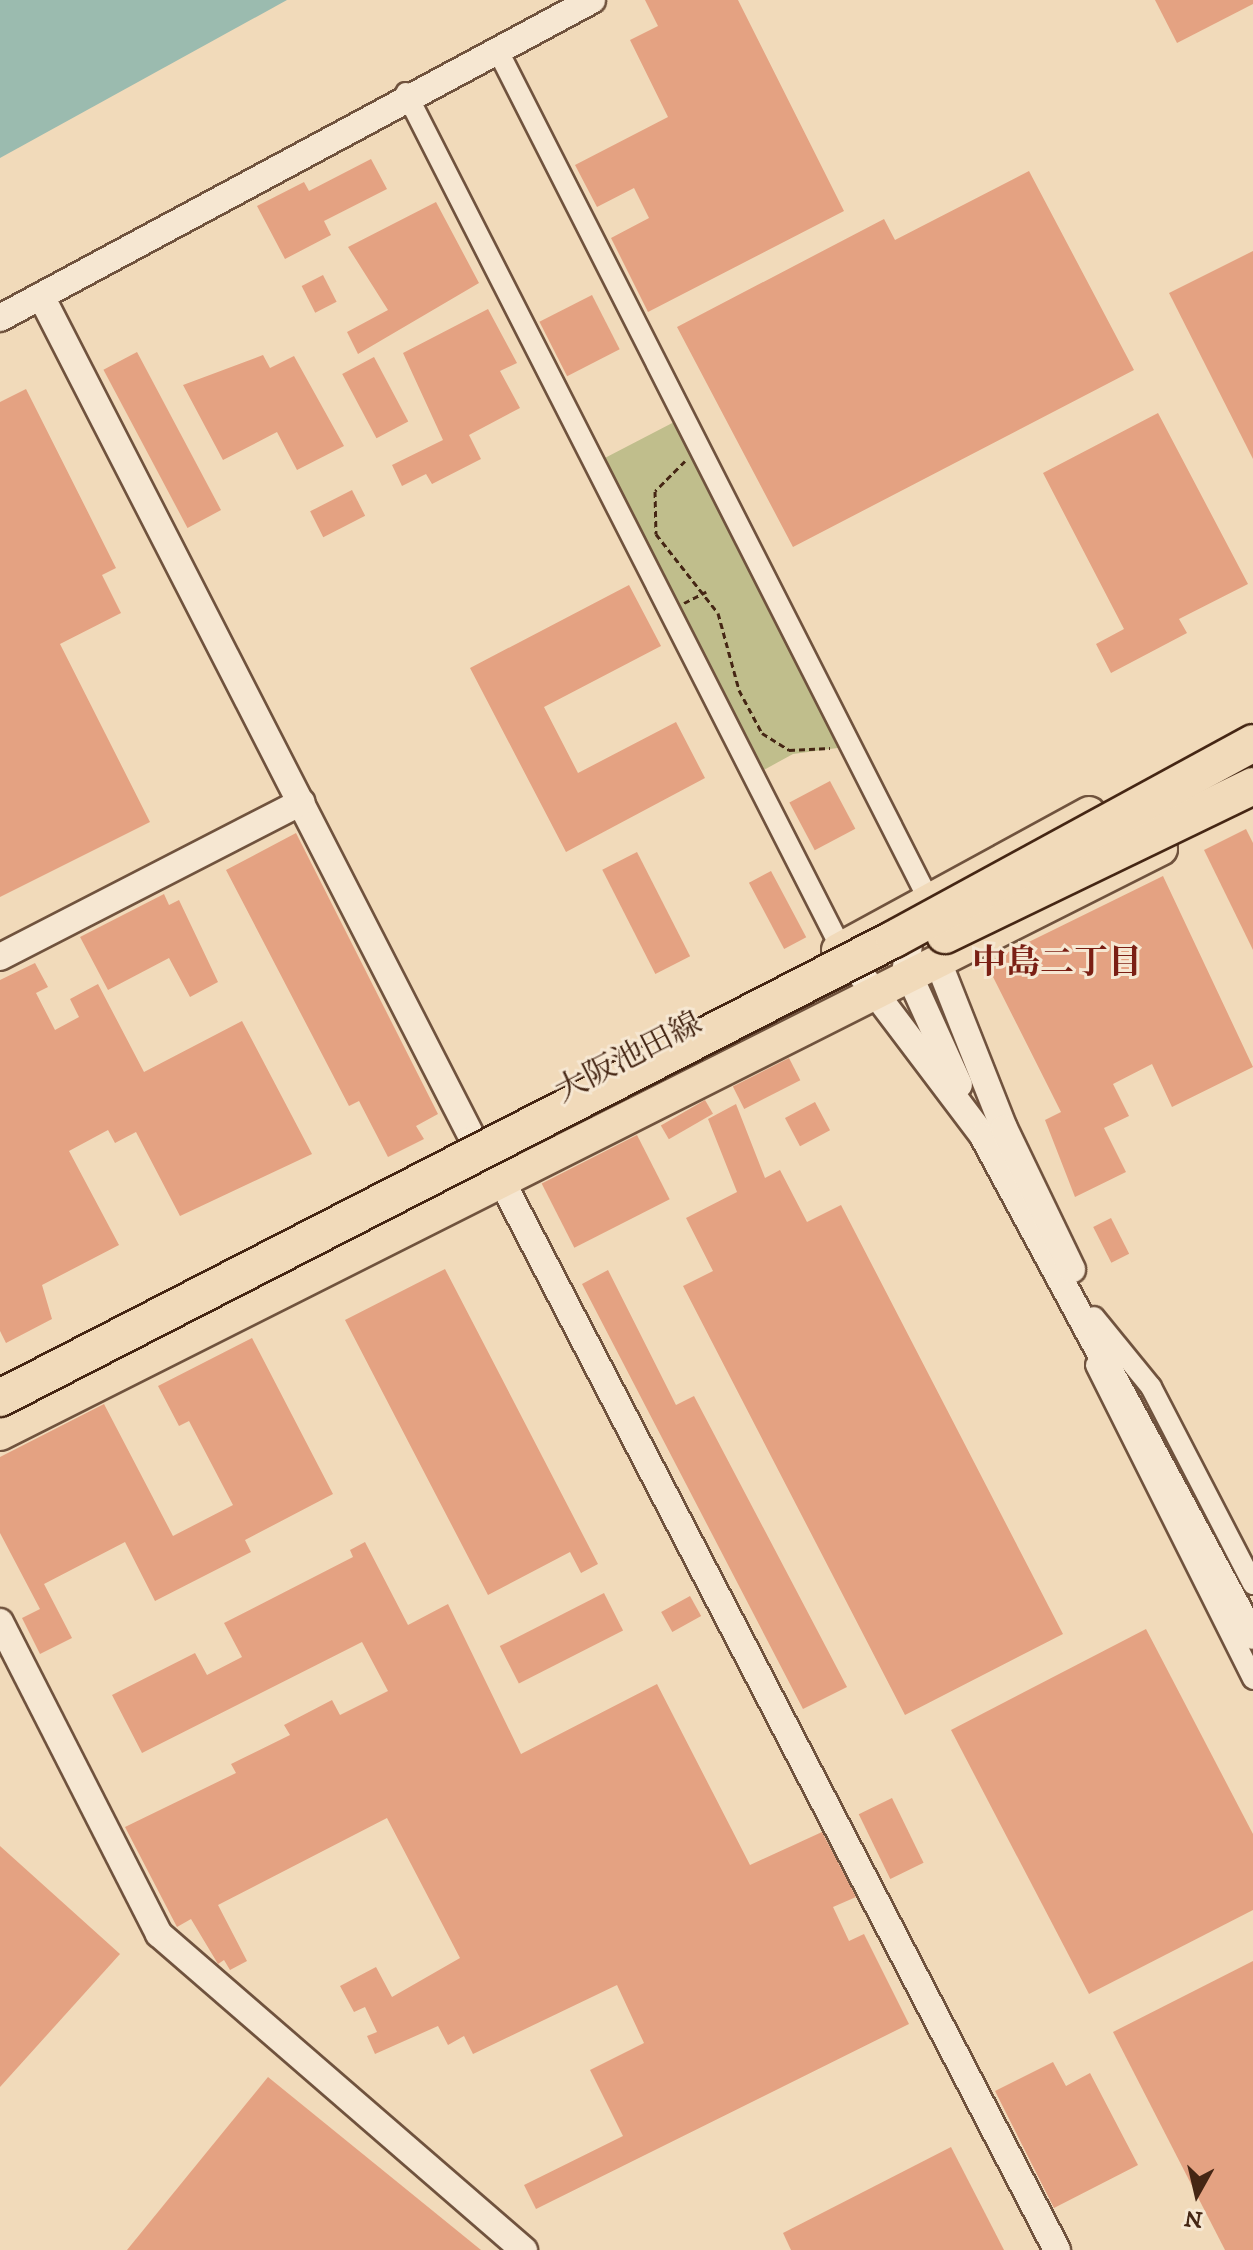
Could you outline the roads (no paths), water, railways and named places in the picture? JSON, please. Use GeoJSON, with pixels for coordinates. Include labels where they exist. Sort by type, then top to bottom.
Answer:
{"type":"FeatureCollection","features":[{"type":"Feature","properties":{"kind":"highway"},"geometry":{"type":"LineString","coordinates":[[0,1398],[894,939],[1253,743]]}},
{"type":"Feature","properties":{"kind":"highway"},"geometry":{"type":"LineString","coordinates":[[0,1418],[907,953],[1253,786]]}},
{"type":"Feature","properties":{"kind":"main road","name":"大阪池田線"},"geometry":{"type":"LineString","coordinates":[[0,1383],[841,948],[932,896],[1253,726]]}},
{"type":"Feature","properties":{"kind":"main road","name":"大阪池田線"},"geometry":{"type":"LineString","coordinates":[[0,1434],[500,1178],[909,979],[1253,802]]}},
{"type":"Feature","properties":{"kind":"street"},"geometry":{"type":"LineString","coordinates":[[0,318],[406,93],[592,0]]}},
{"type":"Feature","properties":{"kind":"street"},"geometry":{"type":"LineString","coordinates":[[497,49],[932,896],[939,964],[1004,1128],[1088,1321],[1109,1402],[1253,1679]]}},
{"type":"Feature","properties":{"kind":"street"},"geometry":{"type":"LineString","coordinates":[[406,93],[841,948],[983,1136]]}},
{"type":"Feature","properties":{"kind":"street"},"geometry":{"type":"LineString","coordinates":[[41,296],[473,1139],[500,1178],[1057,2250]]}},
{"type":"Feature","properties":{"kind":"street"},"geometry":{"type":"LineString","coordinates":[[0,957],[301,802]]}},
{"type":"Feature","properties":{"kind":"street"},"geometry":{"type":"LineString","coordinates":[[932,896],[907,934],[909,979],[983,1136],[1088,1321],[1248,1627]]}},
{"type":"Feature","properties":{"kind":"street"},"geometry":{"type":"LineString","coordinates":[[1088,1321],[1151,1387],[1253,1584]]}},
{"type":"Feature","properties":{"kind":"street"},"geometry":{"type":"LineString","coordinates":[[0,1622],[159,1934],[524,2250]]}},
{"type":"Feature","properties":{"kind":"district","name":"中島二丁目"},"geometry":{"type":"Point","coordinates":[1057,964]}}]}
